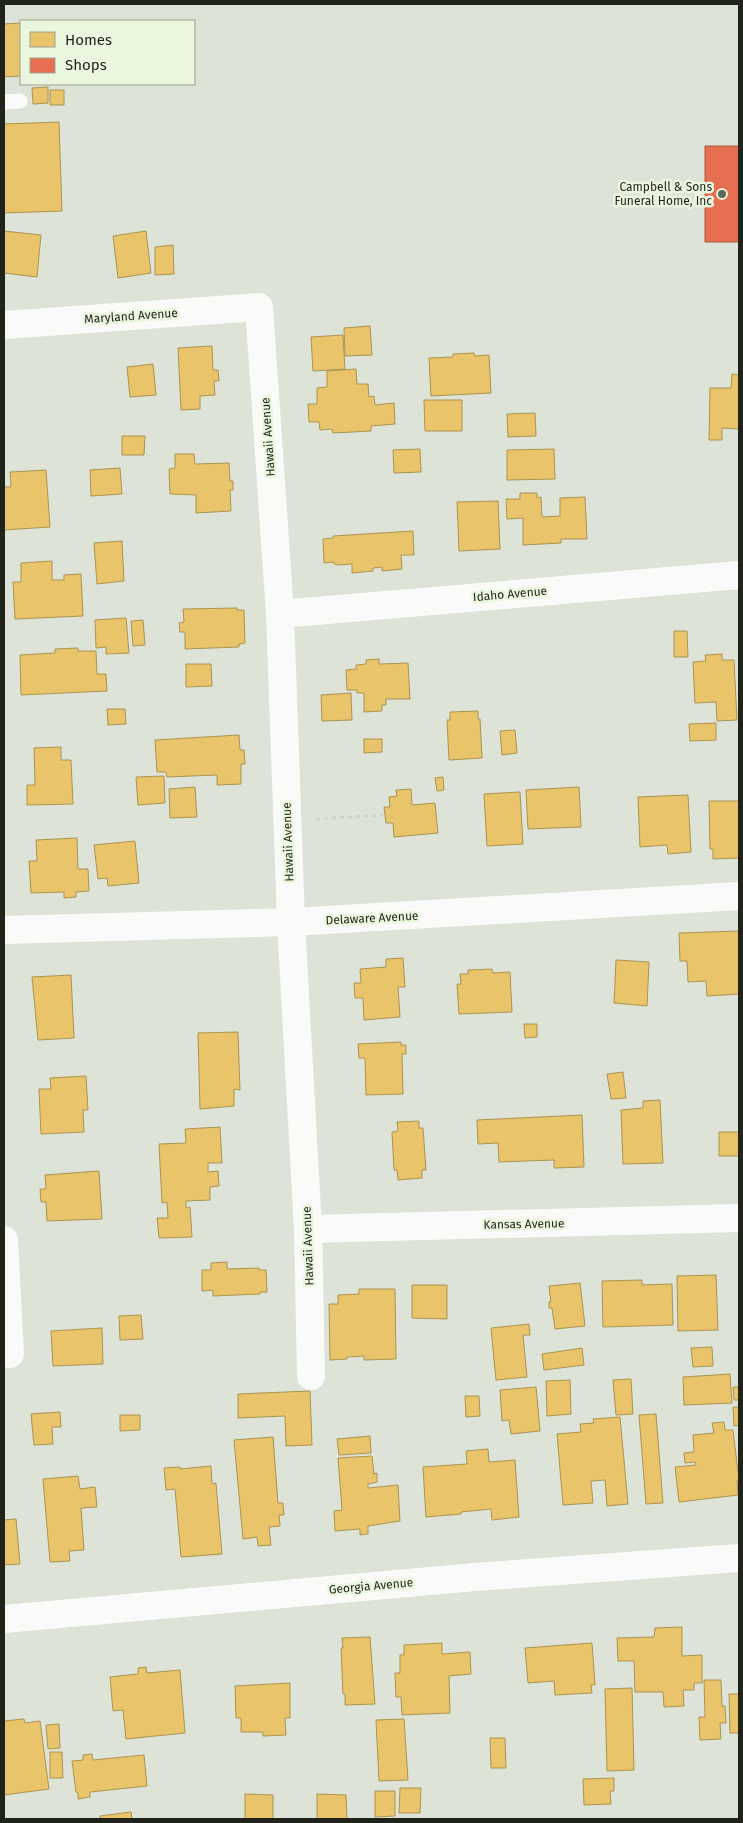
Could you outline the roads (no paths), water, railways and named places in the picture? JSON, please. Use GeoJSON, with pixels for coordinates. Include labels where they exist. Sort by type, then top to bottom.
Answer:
{"type":"FeatureCollection","features":[{"type":"Feature","properties":{"kind":"street","name":"Maryland Avenue"},"geometry":{"type":"LineString","coordinates":[[4,325],[258,307]]}},
{"type":"Feature","properties":{"kind":"street","name":"Hawaii Avenue"},"geometry":{"type":"LineString","coordinates":[[258,307],[280,614],[291,922],[308,1229],[311,1376]]}},
{"type":"Feature","properties":{"kind":"street","name":"Idaho Avenue"},"geometry":{"type":"LineString","coordinates":[[280,614],[739,575]]}},
{"type":"Feature","properties":{"kind":"street","name":"Delaware Avenue"},"geometry":{"type":"LineString","coordinates":[[4,930],[291,922],[739,896]]}},
{"type":"Feature","properties":{"kind":"street","name":"Kansas Avenue"},"geometry":{"type":"LineString","coordinates":[[308,1229],[739,1218]]}},
{"type":"Feature","properties":{"kind":"street"},"geometry":{"type":"LineString","coordinates":[[4,1240],[10,1354]]}},
{"type":"Feature","properties":{"kind":"street","name":"Georgia Avenue"},"geometry":{"type":"LineString","coordinates":[[4,1619],[475,1577],[739,1558]]}},
{"type":"Feature","properties":{"kind":"lane"},"geometry":{"type":"LineString","coordinates":[[4,102],[20,101]]}},
{"type":"Feature","properties":{"kind":"place","name":"Campbell & Sons Funeral Home, Inc"},"geometry":{"type":"Point","coordinates":[722,194]}}]}
